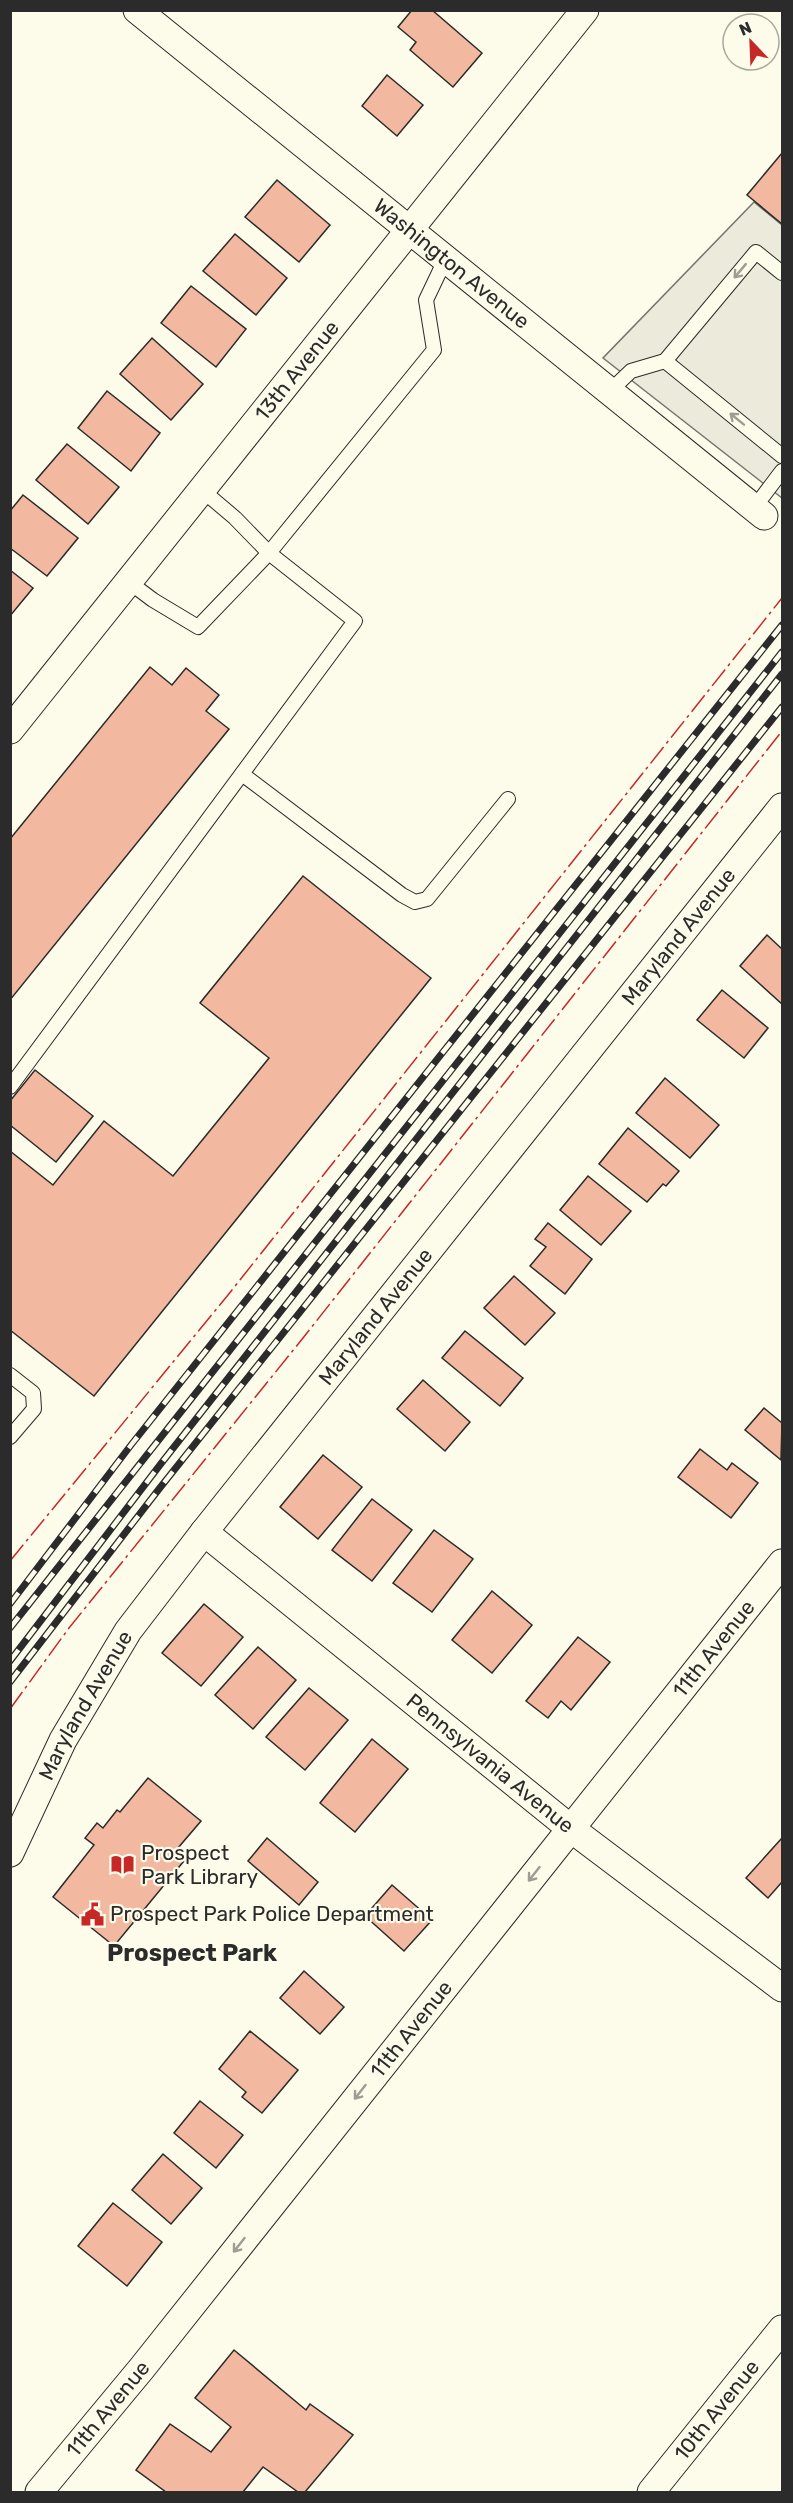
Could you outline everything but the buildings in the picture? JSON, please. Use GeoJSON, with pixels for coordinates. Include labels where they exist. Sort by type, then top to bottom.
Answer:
{"type":"FeatureCollection","features":[{"type":"Feature","properties":{"kind":"street","name":"Washington Avenue"},"geometry":{"type":"LineString","coordinates":[[137,10],[759,512]]}},
{"type":"Feature","properties":{"kind":"street","name":"13th Avenue"},"geometry":{"type":"LineString","coordinates":[[10,730],[585,10]]}},
{"type":"Feature","properties":{"kind":"street","name":"Maryland Avenue"},"geometry":{"type":"LineString","coordinates":[[10,1853],[63,1740],[128,1630],[783,807]]}},
{"type":"Feature","properties":{"kind":"street","name":"Pennsylvania Avenue"},"geometry":{"type":"LineString","coordinates":[[204,1532],[570,1828],[783,1988]]}},
{"type":"Feature","properties":{"kind":"street","name":"11th Avenue"},"geometry":{"type":"LineString","coordinates":[[39,2493],[149,2359],[783,1563]]}},
{"type":"Feature","properties":{"kind":"street","name":"10th Avenue"},"geometry":{"type":"LineString","coordinates":[[651,2493],[783,2329]]}},
{"type":"Feature","properties":{"kind":"lane"},"geometry":{"type":"LineString","coordinates":[[609,392],[631,371],[665,361],[756,252],[783,273]]}},
{"type":"Feature","properties":{"kind":"lane"},"geometry":{"type":"LineString","coordinates":[[129,582],[153,600],[198,627],[269,553],[434,350],[426,300],[445,260]]}},
{"type":"Feature","properties":{"kind":"lane"},"geometry":{"type":"LineString","coordinates":[[665,361],[783,456]]}},
{"type":"Feature","properties":{"kind":"lane"},"geometry":{"type":"LineString","coordinates":[[759,512],[783,471]]}},
{"type":"Feature","properties":{"kind":"lane"},"geometry":{"type":"LineString","coordinates":[[10,1087],[356,621],[269,553],[235,518],[202,490]]}},
{"type":"Feature","properties":{"kind":"lane"},"geometry":{"type":"LineString","coordinates":[[242,774],[402,895],[416,902],[427,899],[508,799]]}},
{"type":"Feature","properties":{"kind":"lane"},"geometry":{"type":"LineString","coordinates":[[10,1375],[33,1394],[34,1409],[10,1437]]}},
{"type":"Feature","properties":{"kind":"shaded area"},"geometry":{"type":"Polygon","coordinates":[[[754,202],[782,225],[782,498],[603,358],[754,202]]]}},
{"type":"Feature","properties":{"kind":"railway"},"geometry":{"type":"LineString","coordinates":[[10,1604],[131,1445],[782,625]]}},
{"type":"Feature","properties":{"kind":"railway"},"geometry":{"type":"LineString","coordinates":[[10,1628],[782,652]]}},
{"type":"Feature","properties":{"kind":"railway"},"geometry":{"type":"LineString","coordinates":[[10,1661],[163,1461],[782,674]]}},
{"type":"Feature","properties":{"kind":"railway"},"geometry":{"type":"LineString","coordinates":[[10,1682],[159,1489],[782,707]]}},
{"type":"Feature","properties":{"kind":"power"},"geometry":{"type":"LineString","coordinates":[[10,1561],[228,1295],[782,598]]}},
{"type":"Feature","properties":{"kind":"power"},"geometry":{"type":"LineString","coordinates":[[10,1709],[69,1628],[303,1338],[782,731]]}},
{"type":"Feature","properties":{"kind":"place","name":"Prospect Park Library"},"geometry":{"type":"Point","coordinates":[123,1865]}},
{"type":"Feature","properties":{"kind":"place","name":"Prospect Park Police Department"},"geometry":{"type":"Point","coordinates":[92,1914]}},
{"type":"Feature","properties":{"kind":"district","name":"Prospect Park"},"geometry":{"type":"Point","coordinates":[192,1953]}}]}
